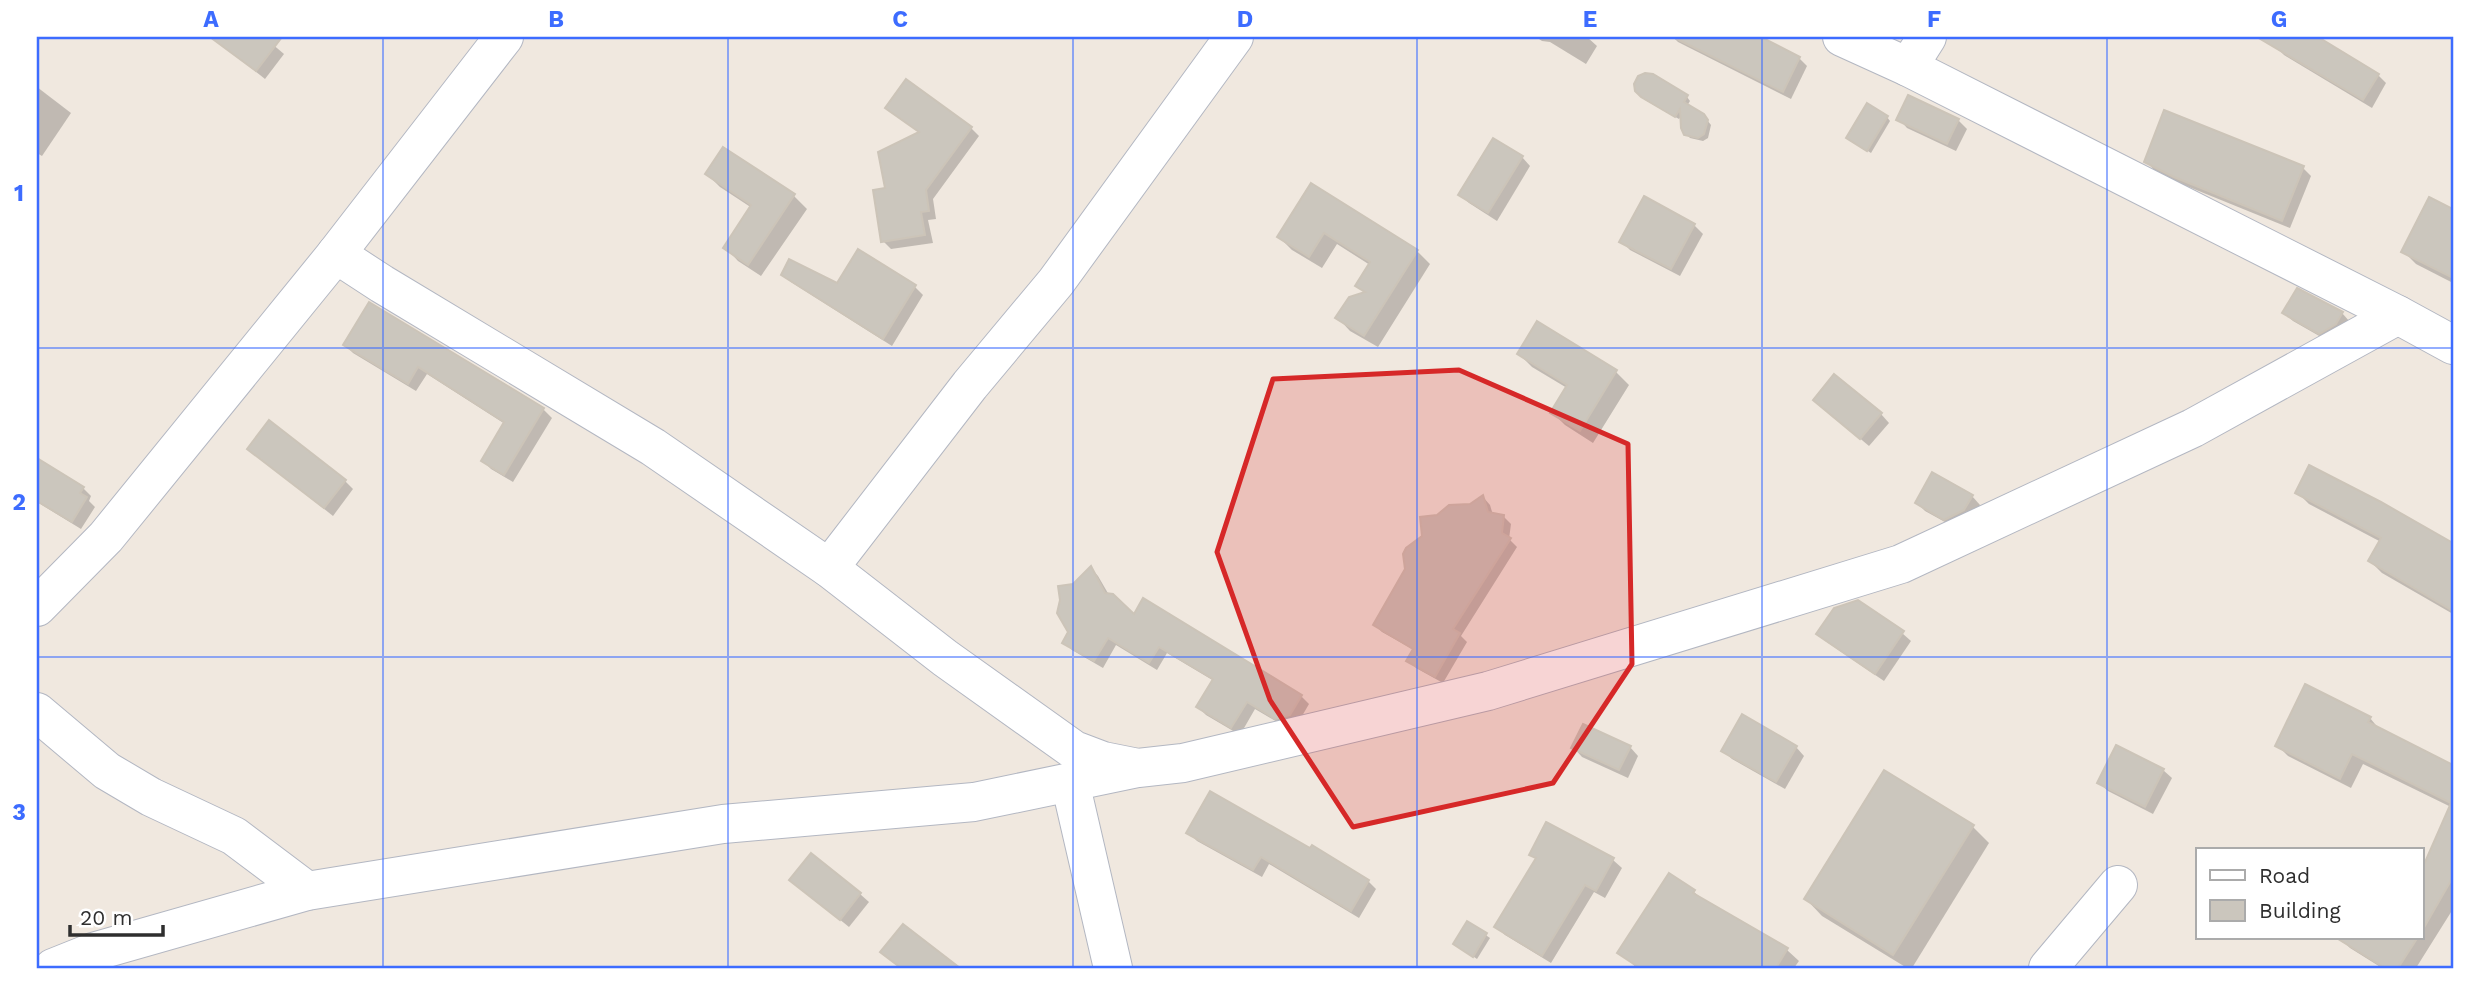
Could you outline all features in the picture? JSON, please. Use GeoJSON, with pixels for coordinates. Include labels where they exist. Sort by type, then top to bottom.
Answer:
{"type":"FeatureCollection","features":[{"type":"Feature","properties":{"kind":"street"},"geometry":{"type":"LineString","coordinates":[[37,607],[106,537],[336,254],[504,37]]}},
{"type":"Feature","properties":{"kind":"street"},"geometry":{"type":"LineString","coordinates":[[829,568],[970,385],[1056,282],[1234,37]]}},
{"type":"Feature","properties":{"kind":"street"},"geometry":{"type":"LineString","coordinates":[[1842,37],[1918,52],[2453,345]]}},
{"type":"Feature","properties":{"kind":"street"},"geometry":{"type":"LineString","coordinates":[[336,254],[653,447],[829,568],[945,658],[1074,750],[1103,761],[1138,768]]}},
{"type":"Feature","properties":{"kind":"street"},"geometry":{"type":"LineString","coordinates":[[53,968],[93,951],[307,891],[723,824],[974,802],[1138,768],[1183,763],[1488,691],[1900,564],[2193,428],[2398,314]]}},
{"type":"Feature","properties":{"kind":"street"},"geometry":{"type":"LineString","coordinates":[[37,712],[107,771],[151,797],[234,836],[307,891]]}},
{"type":"Feature","properties":{"kind":"street"},"geometry":{"type":"LineString","coordinates":[[1070,782],[1113,968]]}},
{"type":"Feature","properties":{"kind":"street"},"geometry":{"type":"LineString","coordinates":[[2048,968],[2118,885]]}},
{"type":"Feature","properties":{"kind":"highlighted area"},"geometry":{"type":"Polygon","coordinates":[[[1459,370],[1628,444],[1632,664],[1553,783],[1353,827],[1270,700],[1217,552],[1273,379],[1459,370]]]}},
{"type":"Feature","properties":{"kind":"building"},"geometry":{"type":"Polygon","coordinates":[[[210,37],[282,37],[256,71],[210,37]]]}},
{"type":"Feature","properties":{"kind":"building"},"geometry":{"type":"Polygon","coordinates":[[[1673,37],[1761,37],[1800,57],[1783,92],[1673,37]]]}},
{"type":"Feature","properties":{"kind":"building"},"geometry":{"type":"Polygon","coordinates":[[[2257,37],[2318,37],[2379,74],[2363,100],[2257,37]]]}},
{"type":"Feature","properties":{"kind":"building"},"geometry":{"type":"Polygon","coordinates":[[[1653,74],[1688,95],[1684,102],[1704,114],[1708,120],[1704,134],[1698,138],[1684,135],[1680,109],[1675,117],[1635,91],[1634,84],[1638,76],[1653,74]]]}},
{"type":"Feature","properties":{"kind":"building"},"geometry":{"type":"Polygon","coordinates":[[[906,79],[972,127],[926,190],[929,211],[921,212],[925,235],[881,242],[873,190],[885,188],[878,152],[919,132],[885,108],[906,79]]]}},
{"type":"Feature","properties":{"kind":"building"},"geometry":{"type":"Polygon","coordinates":[[[1908,95],[1959,119],[1947,144],[1896,120],[1908,95]]]}},
{"type":"Feature","properties":{"kind":"building"},"geometry":{"type":"Polygon","coordinates":[[[1867,103],[1888,116],[1867,151],[1846,138],[1867,103]]]}},
{"type":"Feature","properties":{"kind":"building"},"geometry":{"type":"Polygon","coordinates":[[[2164,110],[2304,166],[2282,221],[2144,162],[2164,110]]]}},
{"type":"Feature","properties":{"kind":"building"},"geometry":{"type":"Polygon","coordinates":[[[1493,138],[1523,156],[1488,213],[1458,195],[1493,138]]]}},
{"type":"Feature","properties":{"kind":"building"},"geometry":{"type":"Polygon","coordinates":[[[723,147],[795,194],[748,265],[723,248],[751,205],[705,174],[723,147]]]}},
{"type":"Feature","properties":{"kind":"building"},"geometry":{"type":"Polygon","coordinates":[[[1311,183],[1418,250],[1364,336],[1335,318],[1349,297],[1365,292],[1355,286],[1370,262],[1324,233],[1309,257],[1277,237],[1311,183]]]}},
{"type":"Feature","properties":{"kind":"building"},"geometry":{"type":"Polygon","coordinates":[[[1644,196],[1695,224],[1671,269],[1619,242],[1644,196]]]}},
{"type":"Feature","properties":{"kind":"building"},"geometry":{"type":"Polygon","coordinates":[[[2429,197],[2453,209],[2453,278],[2401,252],[2429,197]]]}},
{"type":"Feature","properties":{"kind":"building"},"geometry":{"type":"Polygon","coordinates":[[[858,249],[916,285],[883,339],[781,275],[789,259],[837,283],[858,249]]]}},
{"type":"Feature","properties":{"kind":"building"},"geometry":{"type":"Polygon","coordinates":[[[2297,288],[2343,312],[2336,324],[2319,334],[2282,313],[2297,288]]]}},
{"type":"Feature","properties":{"kind":"building"},"geometry":{"type":"Polygon","coordinates":[[[369,302],[544,408],[504,475],[481,461],[504,422],[418,367],[408,384],[343,345],[369,302]]]}},
{"type":"Feature","properties":{"kind":"building"},"geometry":{"type":"Polygon","coordinates":[[[1537,321],[1617,370],[1580,431],[1550,413],[1567,385],[1517,354],[1537,321]]]}},
{"type":"Feature","properties":{"kind":"building"},"geometry":{"type":"Polygon","coordinates":[[[1834,374],[1882,413],[1860,439],[1813,400],[1834,374]]]}},
{"type":"Feature","properties":{"kind":"building"},"geometry":{"type":"Polygon","coordinates":[[[269,420],[346,480],[324,508],[247,449],[269,420]]]}},
{"type":"Feature","properties":{"kind":"building"},"geometry":{"type":"Polygon","coordinates":[[[37,458],[84,487],[80,493],[87,497],[72,522],[37,501],[37,458]]]}},
{"type":"Feature","properties":{"kind":"building"},"geometry":{"type":"Polygon","coordinates":[[[2309,465],[2453,543],[2453,611],[2368,561],[2381,538],[2295,493],[2309,465]]]}},
{"type":"Feature","properties":{"kind":"building"},"geometry":{"type":"Polygon","coordinates":[[[1932,472],[1973,495],[1964,510],[1944,520],[1915,503],[1932,472]]]}},
{"type":"Feature","properties":{"kind":"building"},"geometry":{"type":"Polygon","coordinates":[[[1483,495],[1488,512],[1504,515],[1502,533],[1511,538],[1453,629],[1460,633],[1435,677],[1406,661],[1413,649],[1373,625],[1405,569],[1403,554],[1406,548],[1422,536],[1420,517],[1437,515],[1449,505],[1470,504],[1483,495]]]}},
{"type":"Feature","properties":{"kind":"building"},"geometry":{"type":"Polygon","coordinates":[[[1091,566],[1105,593],[1113,594],[1134,614],[1143,598],[1302,695],[1290,715],[1275,719],[1247,702],[1231,728],[1196,707],[1213,679],[1159,647],[1149,663],[1108,638],[1094,661],[1062,643],[1068,632],[1057,613],[1060,600],[1058,586],[1073,584],[1091,566]]]}},
{"type":"Feature","properties":{"kind":"building"},"geometry":{"type":"Polygon","coordinates":[[[1858,600],[1904,631],[1875,674],[1816,634],[1834,608],[1858,600]]]}},
{"type":"Feature","properties":{"kind":"building"},"geometry":{"type":"Polygon","coordinates":[[[2305,684],[2371,717],[2368,722],[2453,765],[2453,877],[2424,928],[2424,864],[2451,803],[2352,754],[2340,779],[2275,746],[2305,684]]]}},
{"type":"Feature","properties":{"kind":"building"},"geometry":{"type":"Polygon","coordinates":[[[1742,714],[1797,746],[1776,782],[1721,751],[1742,714]]]}},
{"type":"Feature","properties":{"kind":"building"},"geometry":{"type":"Polygon","coordinates":[[[1583,724],[1631,746],[1619,770],[1571,748],[1583,724]]]}},
{"type":"Feature","properties":{"kind":"building"},"geometry":{"type":"Polygon","coordinates":[[[2116,745],[2164,769],[2145,807],[2097,783],[2116,745]]]}},
{"type":"Feature","properties":{"kind":"building"},"geometry":{"type":"Polygon","coordinates":[[[1884,770],[1974,825],[1893,955],[1804,899],[1884,770]]]}},
{"type":"Feature","properties":{"kind":"building"},"geometry":{"type":"Polygon","coordinates":[[[1210,791],[1310,848],[1312,845],[1369,880],[1351,911],[1261,857],[1253,870],[1186,833],[1210,791]]]}},
{"type":"Feature","properties":{"kind":"building"},"geometry":{"type":"Polygon","coordinates":[[[1546,822],[1614,858],[1596,891],[1585,885],[1542,956],[1494,927],[1536,858],[1529,855],[1546,822]]]}},
{"type":"Feature","properties":{"kind":"building"},"geometry":{"type":"Polygon","coordinates":[[[811,853],[861,893],[840,920],[789,880],[811,853]]]}},
{"type":"Feature","properties":{"kind":"building"},"geometry":{"type":"Polygon","coordinates":[[[1669,873],[1695,890],[1693,893],[1788,948],[1776,968],[1640,968],[1617,953],[1669,873]]]}},
{"type":"Feature","properties":{"kind":"building"},"geometry":{"type":"Polygon","coordinates":[[[1467,921],[1487,933],[1473,957],[1453,944],[1467,921]]]}},
{"type":"Feature","properties":{"kind":"building"},"geometry":{"type":"Polygon","coordinates":[[[903,924],[960,968],[901,968],[880,952],[903,924]]]}},
{"type":"Feature","properties":{"kind":"building"},"geometry":{"type":"Polygon","coordinates":[[[2338,939],[2417,939],[2398,968],[2385,968],[2338,939]]]}}]}
